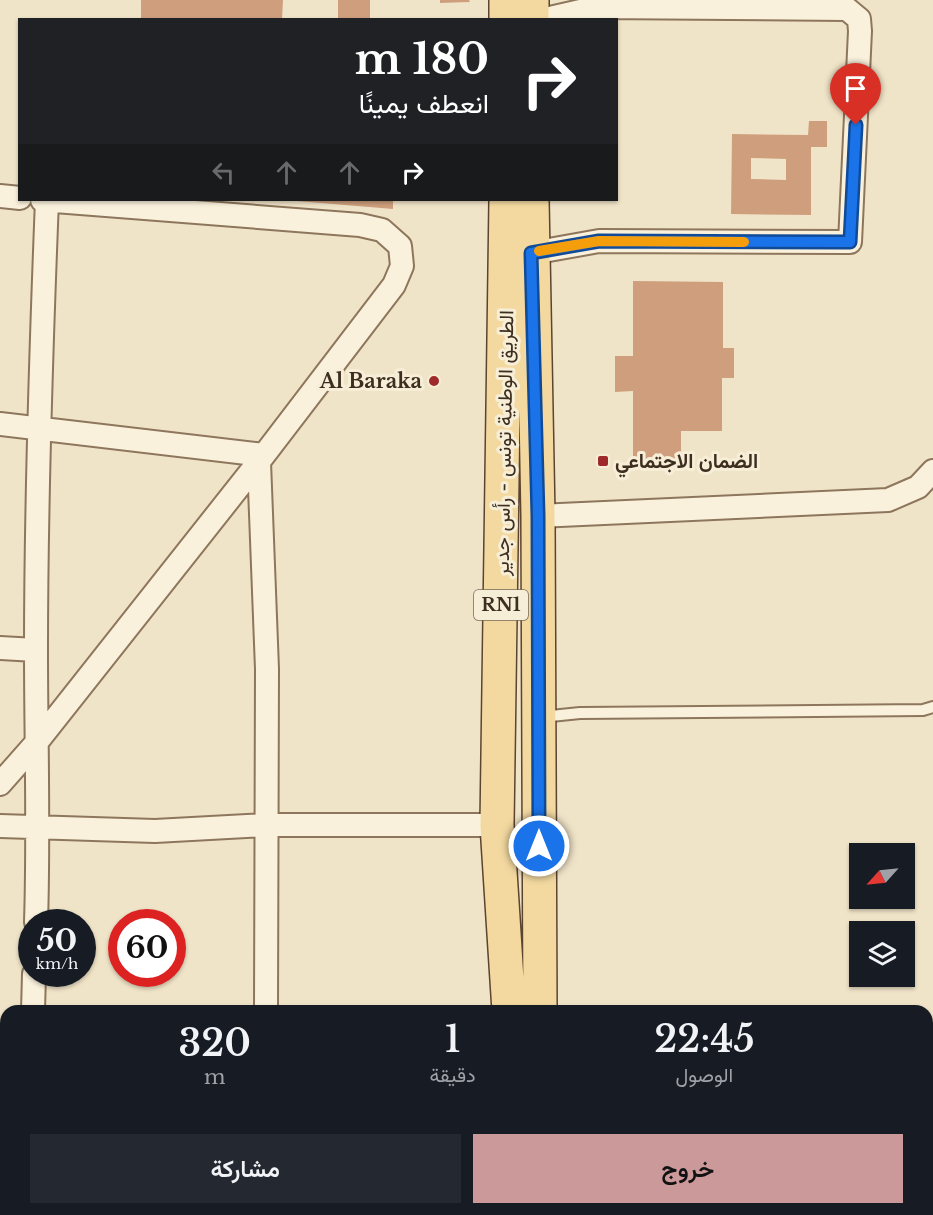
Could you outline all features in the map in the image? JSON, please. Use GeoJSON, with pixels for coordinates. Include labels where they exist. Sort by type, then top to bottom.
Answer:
{"type":"FeatureCollection","features":[{"type":"Feature","properties":{"kind":"main road"},"geometry":{"type":"LineString","coordinates":[[506,0],[506,18]]}},
{"type":"Feature","properties":{"kind":"main road"},"geometry":{"type":"LineString","coordinates":[[532,0],[532,18]]}},
{"type":"Feature","properties":{"kind":"main road","name":"الطريق الوطنية تونس - رأس جدير"},"geometry":{"type":"LineString","coordinates":[[506,201],[519,250],[538,516],[540,1005]]}},
{"type":"Feature","properties":{"kind":"main road","name":"الطريق الوطنية تونس - رأس جدير"},"geometry":{"type":"LineString","coordinates":[[509,1005],[497,825],[519,250],[532,201]]}},
{"type":"Feature","properties":{"kind":"street"},"geometry":{"type":"LineString","coordinates":[[519,250],[599,241],[850,242],[860,43],[859,19],[847,9],[832,7],[598,7],[550,18]]}},
{"type":"Feature","properties":{"kind":"street"},"geometry":{"type":"LineString","coordinates":[[0,196],[18,198]]}},
{"type":"Feature","properties":{"kind":"street"},"geometry":{"type":"LineString","coordinates":[[36,909],[39,827],[36,650],[38,428],[47,201]]}},
{"type":"Feature","properties":{"kind":"street"},"geometry":{"type":"LineString","coordinates":[[0,784],[37,742],[261,459],[393,285],[402,266],[400,246],[382,230],[360,225],[60,201]]}},
{"type":"Feature","properties":{"kind":"street"},"geometry":{"type":"LineString","coordinates":[[0,424],[261,459]]}},
{"type":"Feature","properties":{"kind":"street"},"geometry":{"type":"LineString","coordinates":[[261,459],[267,669],[266,1005]]}},
{"type":"Feature","properties":{"kind":"street"},"geometry":{"type":"LineString","coordinates":[[538,516],[888,500],[918,488],[933,471]]}},
{"type":"Feature","properties":{"kind":"street"},"geometry":{"type":"LineString","coordinates":[[0,648],[36,650]]}},
{"type":"Feature","properties":{"kind":"street"},"geometry":{"type":"LineString","coordinates":[[0,826],[154,831],[267,825],[497,825]]}},
{"type":"Feature","properties":{"kind":"street"},"geometry":{"type":"LineString","coordinates":[[33,1005],[34,987]]}},
{"type":"Feature","properties":{"kind":"lane"},"geometry":{"type":"LineString","coordinates":[[539,717],[580,713],[923,710],[933,707]]}},
{"type":"Feature","properties":{"kind":"building"},"geometry":{"type":"Polygon","coordinates":[[[141,0],[283,0],[282,18],[141,18],[141,0]]]}},
{"type":"Feature","properties":{"kind":"building"},"geometry":{"type":"Polygon","coordinates":[[[338,0],[370,0],[370,18],[338,18],[338,0]]]}},
{"type":"Feature","properties":{"kind":"building"},"geometry":{"type":"Polygon","coordinates":[[[440,0],[469,0],[470,2],[440,3],[440,0]]]}},
{"type":"Feature","properties":{"kind":"building"},"geometry":{"type":"Polygon","coordinates":[[[809,121],[827,121],[827,147],[811,147],[811,215],[731,214],[732,134],[808,135],[809,121]],[[751,158],[751,179],[786,180],[786,159],[751,158]]]}},
{"type":"Feature","properties":{"kind":"building"},"geometry":{"type":"Polygon","coordinates":[[[297,201],[393,201],[393,209],[297,201]]]}},
{"type":"Feature","properties":{"kind":"building"},"geometry":{"type":"Polygon","coordinates":[[[633,281],[723,282],[723,348],[734,348],[734,378],[722,378],[722,431],[681,431],[681,465],[633,464],[633,391],[615,392],[615,356],[633,356],[633,281]]]}},
{"type":"Feature","properties":{"kind":"slow traffic"},"geometry":{"type":"LineString","coordinates":[[539,251],[599,241],[744,242]]}},
{"type":"Feature","properties":{"kind":"place","name":"Al Baraka"},"geometry":{"type":"Point","coordinates":[434,381]}},
{"type":"Feature","properties":{"kind":"place","name":"الضمان الاجتماعي"},"geometry":{"type":"Point","coordinates":[603,461]}},
{"type":"Feature","properties":{"kind":"route"},"geometry":{"type":"LineString","coordinates":[[539,846],[538,516],[531,253],[599,241],[850,242],[856,125]]}}]}
